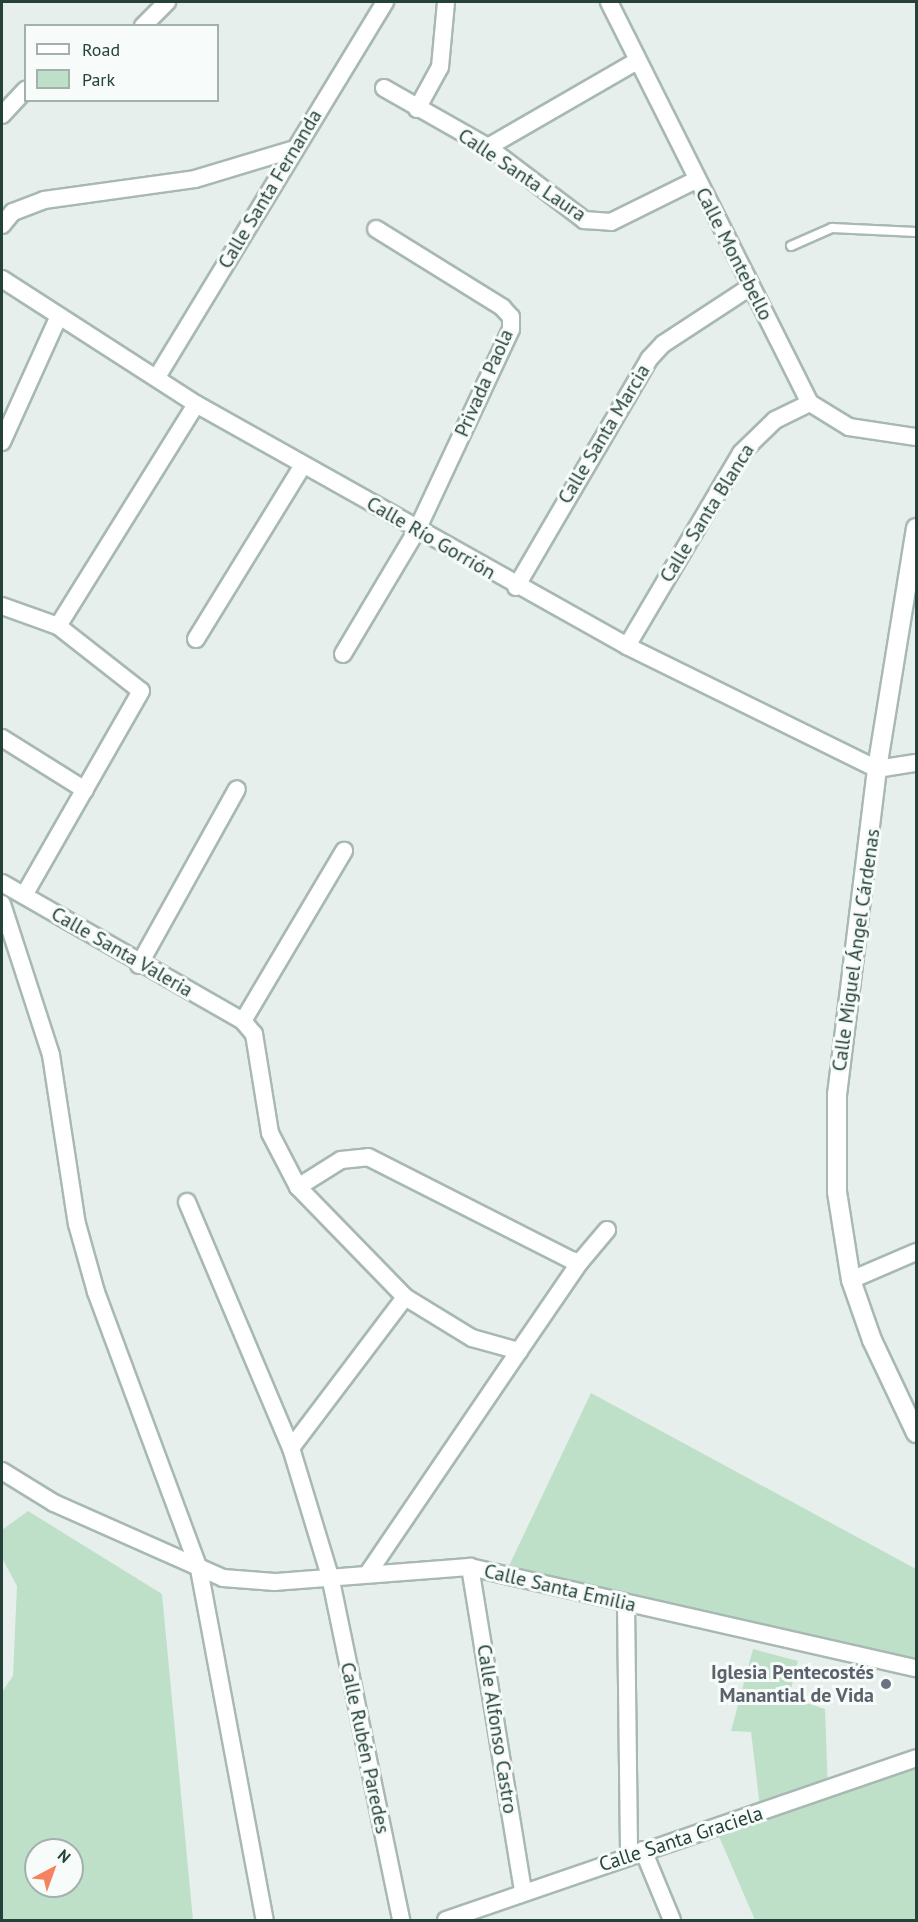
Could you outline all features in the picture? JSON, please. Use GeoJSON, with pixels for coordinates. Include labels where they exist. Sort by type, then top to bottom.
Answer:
{"type":"FeatureCollection","features":[{"type":"Feature","properties":{"kind":"street"},"geometry":{"type":"LineString","coordinates":[[145,24],[166,2]]}},
{"type":"Feature","properties":{"kind":"street","name":"Calle Santa Fernanda"},"geometry":{"type":"LineString","coordinates":[[157,377],[291,150],[385,2]]}},
{"type":"Feature","properties":{"kind":"street"},"geometry":{"type":"LineString","coordinates":[[417,109],[440,67],[446,2]]}},
{"type":"Feature","properties":{"kind":"street","name":"Calle Montebello"},"geometry":{"type":"LineString","coordinates":[[609,2],[635,62],[810,403]]}},
{"type":"Feature","properties":{"kind":"street"},"geometry":{"type":"LineString","coordinates":[[488,147],[635,62]]}},
{"type":"Feature","properties":{"kind":"street","name":"Calle Santa Laura"},"geometry":{"type":"LineString","coordinates":[[384,88],[417,109],[488,147],[584,220],[598,223],[696,180]]}},
{"type":"Feature","properties":{"kind":"street"},"geometry":{"type":"LineString","coordinates":[[2,115],[24,91]]}},
{"type":"Feature","properties":{"kind":"street"},"geometry":{"type":"LineString","coordinates":[[2,225],[13,212],[44,200],[195,179],[291,150]]}},
{"type":"Feature","properties":{"kind":"street","name":"Privada Paola"},"geometry":{"type":"LineString","coordinates":[[376,229],[511,317],[511,329],[417,530]]}},
{"type":"Feature","properties":{"kind":"street","name":"Calle Río Gorrión"},"geometry":{"type":"LineString","coordinates":[[2,279],[196,404],[516,587],[627,646],[877,769]]}},
{"type":"Feature","properties":{"kind":"street","name":"Calle Santa Marcia"},"geometry":{"type":"LineString","coordinates":[[516,587],[649,358],[663,344],[750,287]]}},
{"type":"Feature","properties":{"kind":"street"},"geometry":{"type":"LineString","coordinates":[[2,442],[59,316]]}},
{"type":"Feature","properties":{"kind":"street"},"geometry":{"type":"LineString","coordinates":[[810,403],[849,427],[916,437]]}},
{"type":"Feature","properties":{"kind":"street","name":"Calle Santa Blanca"},"geometry":{"type":"LineString","coordinates":[[627,646],[741,453],[775,420],[810,403]]}},
{"type":"Feature","properties":{"kind":"street"},"geometry":{"type":"LineString","coordinates":[[58,626],[196,404]]}},
{"type":"Feature","properties":{"kind":"street"},"geometry":{"type":"LineString","coordinates":[[196,639],[303,465]]}},
{"type":"Feature","properties":{"kind":"street","name":"Calle Miguel Ángel Cárdenas"},"geometry":{"type":"LineString","coordinates":[[916,528],[877,769],[837,1094],[837,1192],[852,1280],[872,1340],[916,1433]]}},
{"type":"Feature","properties":{"kind":"street"},"geometry":{"type":"LineString","coordinates":[[343,654],[417,530]]}},
{"type":"Feature","properties":{"kind":"street"},"geometry":{"type":"LineString","coordinates":[[2,606],[58,626],[141,691],[24,895]]}},
{"type":"Feature","properties":{"kind":"street"},"geometry":{"type":"LineString","coordinates":[[2,738],[85,790]]}},
{"type":"Feature","properties":{"kind":"street"},"geometry":{"type":"LineString","coordinates":[[877,769],[916,763]]}},
{"type":"Feature","properties":{"kind":"street"},"geometry":{"type":"LineString","coordinates":[[139,965],[237,789]]}},
{"type":"Feature","properties":{"kind":"street"},"geometry":{"type":"LineString","coordinates":[[344,851],[243,1021],[254,1034],[270,1133],[298,1187],[405,1297],[472,1338],[519,1351]]}},
{"type":"Feature","properties":{"kind":"street","name":"Calle Santa Valeria"},"geometry":{"type":"LineString","coordinates":[[2,883],[139,965],[243,1021]]}},
{"type":"Feature","properties":{"kind":"street"},"geometry":{"type":"LineString","coordinates":[[2,904],[51,1055],[77,1224],[96,1292],[199,1569],[265,1920]]}},
{"type":"Feature","properties":{"kind":"street"},"geometry":{"type":"LineString","coordinates":[[298,1187],[341,1160],[368,1157],[551,1253],[580,1262]]}},
{"type":"Feature","properties":{"kind":"street","name":"Calle Rubén Paredes"},"geometry":{"type":"LineString","coordinates":[[187,1202],[291,1448],[330,1576],[401,1920]]}},
{"type":"Feature","properties":{"kind":"street"},"geometry":{"type":"LineString","coordinates":[[368,1573],[580,1262],[607,1230]]}},
{"type":"Feature","properties":{"kind":"street"},"geometry":{"type":"LineString","coordinates":[[852,1280],[916,1252]]}},
{"type":"Feature","properties":{"kind":"street"},"geometry":{"type":"LineString","coordinates":[[291,1448],[405,1297]]}},
{"type":"Feature","properties":{"kind":"street","name":"Calle Santa Emilia"},"geometry":{"type":"LineString","coordinates":[[2,1471],[54,1503],[223,1578],[275,1582],[368,1573],[470,1567],[916,1668]]}},
{"type":"Feature","properties":{"kind":"street","name":"Calle Alfonso Castro"},"geometry":{"type":"LineString","coordinates":[[470,1567],[523,1891]]}},
{"type":"Feature","properties":{"kind":"street"},"geometry":{"type":"LineString","coordinates":[[626,1604],[636,1852],[672,1920]]}},
{"type":"Feature","properties":{"kind":"street","name":"Calle Santa Graciela"},"geometry":{"type":"LineString","coordinates":[[446,1920],[636,1852],[916,1758]]}},
{"type":"Feature","properties":{"kind":"lane"},"geometry":{"type":"LineString","coordinates":[[791,246],[832,228],[916,231]]}},
{"type":"Feature","properties":{"kind":"green space"},"geometry":{"type":"Polygon","coordinates":[[[591,1393],[916,1569],[916,1663],[508,1568],[591,1393]]]}},
{"type":"Feature","properties":{"kind":"green space"},"geometry":{"type":"Polygon","coordinates":[[[28,1511],[162,1594],[193,1920],[2,1920],[2,1692],[13,1676],[17,1586],[2,1558],[2,1530],[28,1511]]]}},
{"type":"Feature","properties":{"kind":"green space"},"geometry":{"type":"Polygon","coordinates":[[[753,1649],[798,1661],[789,1697],[825,1709],[828,1791],[916,1759],[916,1920],[755,1920],[717,1832],[761,1816],[751,1732],[731,1731],[753,1649]]]}},
{"type":"Feature","properties":{"kind":"place","name":"Iglesia Pentecostés Manantial de Vida"},"geometry":{"type":"Point","coordinates":[886,1684]}}]}
